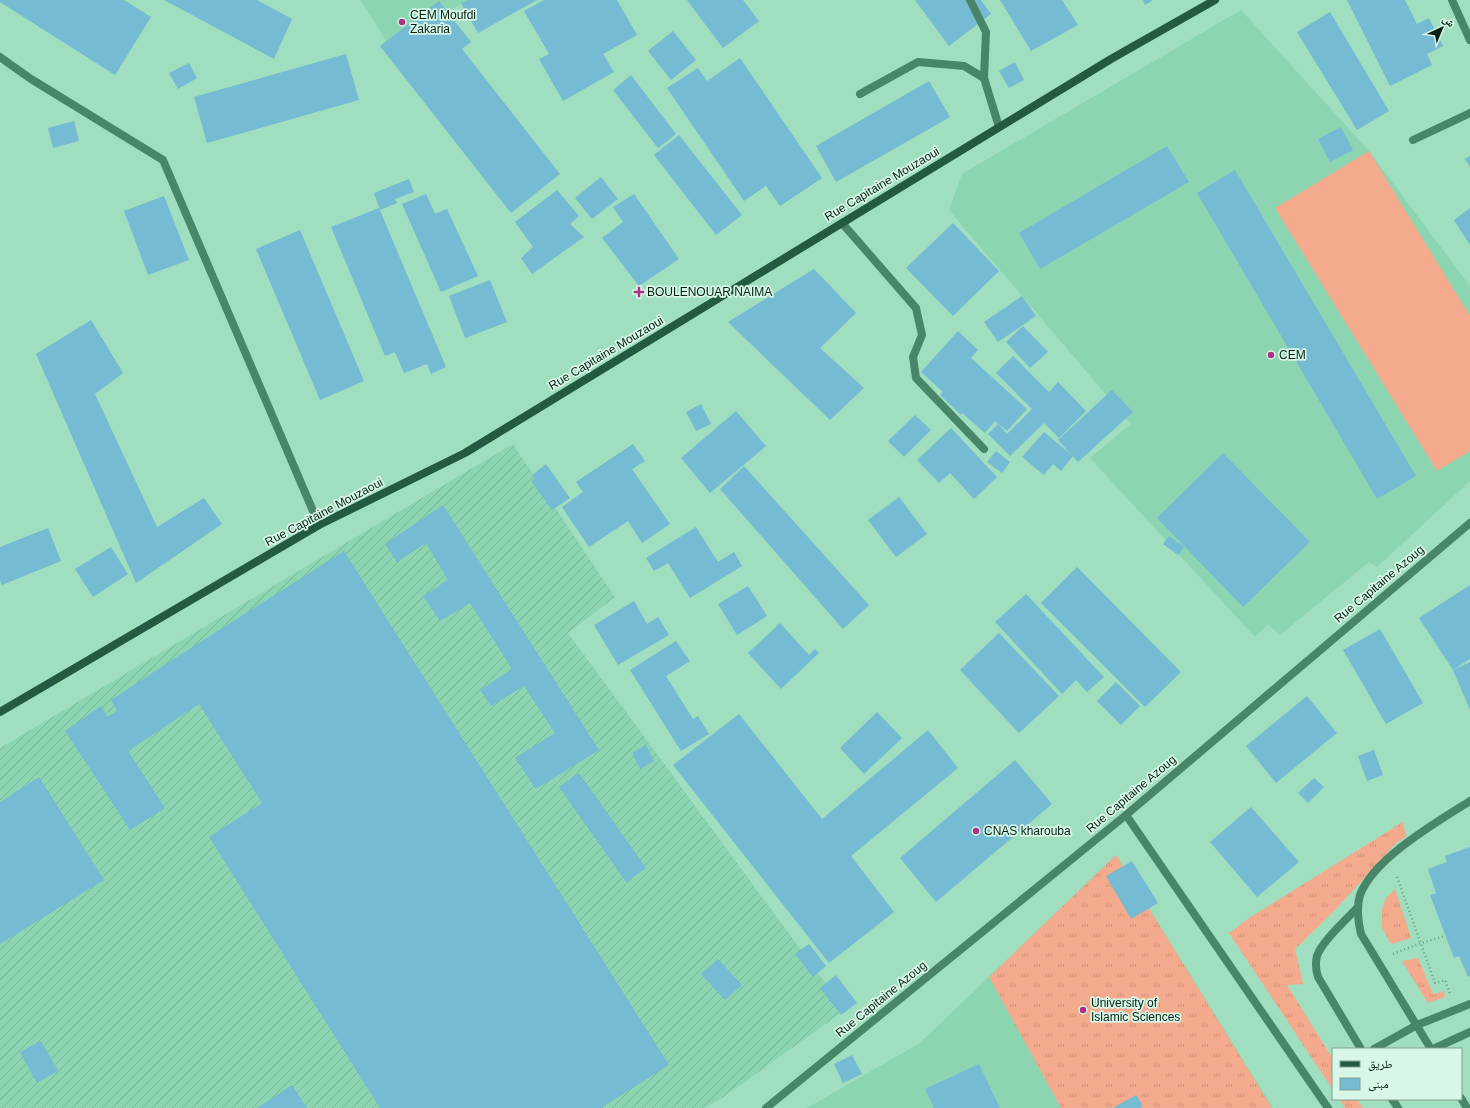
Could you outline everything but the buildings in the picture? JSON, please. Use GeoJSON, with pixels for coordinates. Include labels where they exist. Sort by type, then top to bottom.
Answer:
{"type":"FeatureCollection","features":[{"type":"Feature","properties":{"kind":"main road","name":"Rue Capitaine Mouzaoui"},"geometry":{"type":"LineString","coordinates":[[0,712],[319,525],[465,453],[1111,59],[1216,0]]}},
{"type":"Feature","properties":{"kind":"street"},"geometry":{"type":"LineString","coordinates":[[970,0],[986,32],[984,78],[1000,127]]}},
{"type":"Feature","properties":{"kind":"street"},"geometry":{"type":"LineString","coordinates":[[1452,0],[1470,40]]}},
{"type":"Feature","properties":{"kind":"street"},"geometry":{"type":"LineString","coordinates":[[0,57],[31,79],[163,160],[319,525]]}},
{"type":"Feature","properties":{"kind":"street"},"geometry":{"type":"LineString","coordinates":[[860,94],[918,62],[964,66],[984,78]]}},
{"type":"Feature","properties":{"kind":"street"},"geometry":{"type":"LineString","coordinates":[[1413,140],[1470,113]]}},
{"type":"Feature","properties":{"kind":"street"},"geometry":{"type":"LineString","coordinates":[[842,223],[916,308],[922,335],[913,356],[916,378],[984,449]]}},
{"type":"Feature","properties":{"kind":"street","name":"Rue Capitaine Azoug"},"geometry":{"type":"LineString","coordinates":[[766,1108],[1126,815],[1470,522]]}},
{"type":"Feature","properties":{"kind":"street"},"geometry":{"type":"LineString","coordinates":[[1431,1048],[1361,934],[1358,922],[1358,908],[1360,896],[1366,884],[1383,864],[1423,831],[1470,801]]}},
{"type":"Feature","properties":{"kind":"street"},"geometry":{"type":"LineString","coordinates":[[1126,815],[1328,1108]]}},
{"type":"Feature","properties":{"kind":"street"},"geometry":{"type":"LineString","coordinates":[[1358,908],[1320,948],[1315,967],[1318,977],[1360,1048]]}},
{"type":"Feature","properties":{"kind":"street"},"geometry":{"type":"LineString","coordinates":[[1376,1048],[1417,1025],[1470,1004]]}},
{"type":"Feature","properties":{"kind":"street"},"geometry":{"type":"LineString","coordinates":[[1434,1048],[1470,1032]]}},
{"type":"Feature","properties":{"kind":"path"},"geometry":{"type":"LineString","coordinates":[[1397,876],[1435,983],[1445,980],[1452,998]]}},
{"type":"Feature","properties":{"kind":"path"},"geometry":{"type":"LineString","coordinates":[[1378,961],[1421,943],[1446,936]]}},
{"type":"Feature","properties":{"kind":"shaded area","name":"CEM Moufdi Zakaria"},"geometry":{"type":"Polygon","coordinates":[[[360,0],[468,0],[389,45],[360,0]]]}},
{"type":"Feature","properties":{"kind":"shaded area","name":"CEM"},"geometry":{"type":"Polygon","coordinates":[[[1241,10],[1369,151],[1470,286],[1470,481],[1377,567],[1369,562],[1280,635],[1268,624],[1255,637],[1090,458],[1131,424],[949,210],[962,174],[1241,10]]]}},
{"type":"Feature","properties":{"kind":"shaded area"},"geometry":{"type":"Polygon","coordinates":[[[513,444],[615,597],[568,633],[845,1010],[722,1098],[705,1108],[0,1108],[0,748],[513,444]]]}},
{"type":"Feature","properties":{"kind":"shaded area","name":"University of Islamic Sciences"},"geometry":{"type":"Polygon","coordinates":[[[1116,855],[1273,1108],[807,1108],[920,1043],[1116,855]]]}},
{"type":"Feature","properties":{"kind":"green space"},"geometry":{"type":"Polygon","coordinates":[[[1369,151],[1470,316],[1470,451],[1437,471],[1275,208],[1369,151]]]}},
{"type":"Feature","properties":{"kind":"green space"},"geometry":{"type":"Polygon","coordinates":[[[1403,822],[1406,837],[1396,843],[1336,909],[1295,949],[1303,984],[1287,985],[1332,1057],[1332,1088],[1229,933],[1249,918],[1403,822]]]}},
{"type":"Feature","properties":{"kind":"green space","name":"University of Islamic Sciences"},"geometry":{"type":"Polygon","coordinates":[[[1116,855],[1272,1108],[1061,1108],[989,977],[1116,855]]]}},
{"type":"Feature","properties":{"kind":"green space"},"geometry":{"type":"Polygon","coordinates":[[[1395,889],[1411,938],[1391,944],[1382,928],[1382,909],[1386,898],[1395,889]]]}},
{"type":"Feature","properties":{"kind":"green space"},"geometry":{"type":"Polygon","coordinates":[[[1418,958],[1433,994],[1444,991],[1445,997],[1428,1003],[1402,961],[1418,958]]]}},
{"type":"Feature","properties":{"kind":"green space"},"geometry":{"type":"Polygon","coordinates":[[[1340,1100],[1358,1100],[1363,1108],[1345,1108],[1340,1100]]]}},
{"type":"Feature","properties":{"kind":"place","name":"CEM Moufdi Zakaria"},"geometry":{"type":"Point","coordinates":[402,22]}},
{"type":"Feature","properties":{"kind":"place","name":"BOULENOUAR NAIMA"},"geometry":{"type":"Point","coordinates":[639,292]}},
{"type":"Feature","properties":{"kind":"place","name":"CEM"},"geometry":{"type":"Point","coordinates":[1271,355]}},
{"type":"Feature","properties":{"kind":"place","name":"CNAS kharouba"},"geometry":{"type":"Point","coordinates":[976,831]}},
{"type":"Feature","properties":{"kind":"place","name":"University of Islamic Sciences"},"geometry":{"type":"Point","coordinates":[1083,1010]}}]}
